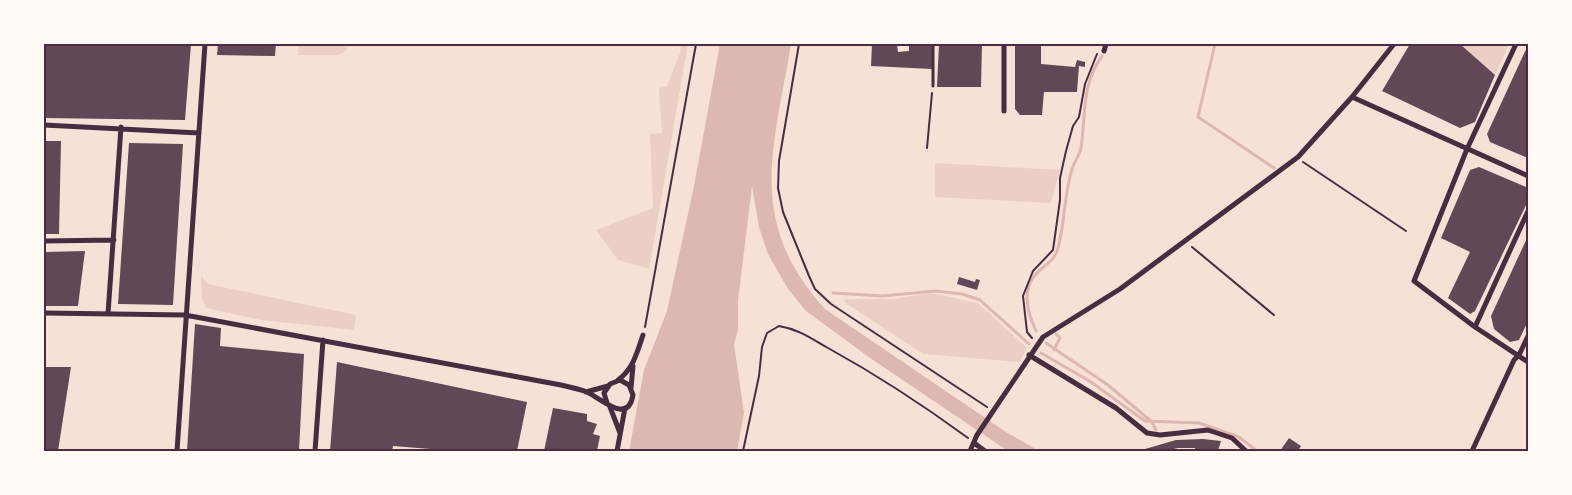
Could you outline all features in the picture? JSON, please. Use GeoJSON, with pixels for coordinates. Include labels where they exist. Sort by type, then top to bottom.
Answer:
{"type":"FeatureCollection","features":[{"type":"Feature","properties":{"kind":"street"},"geometry":{"type":"LineString","coordinates":[[177,451],[205,44]]}},
{"type":"Feature","properties":{"kind":"street"},"geometry":{"type":"LineString","coordinates":[[1004,44],[1004,111]]}},
{"type":"Feature","properties":{"kind":"street"},"geometry":{"type":"LineString","coordinates":[[1104,51],[1106,44]]}},
{"type":"Feature","properties":{"kind":"street"},"geometry":{"type":"LineString","coordinates":[[970,451],[977,434],[1043,337],[1120,289],[1298,157],[1352,97],[1393,44]]}},
{"type":"Feature","properties":{"kind":"street"},"geometry":{"type":"LineString","coordinates":[[1516,44],[1467,149],[1414,281],[1528,362]]}},
{"type":"Feature","properties":{"kind":"street"},"geometry":{"type":"LineString","coordinates":[[1352,97],[1528,176]]}},
{"type":"Feature","properties":{"kind":"street"},"geometry":{"type":"LineString","coordinates":[[44,126],[121,127],[199,133]]}},
{"type":"Feature","properties":{"kind":"street"},"geometry":{"type":"LineString","coordinates":[[108,314],[121,127]]}},
{"type":"Feature","properties":{"kind":"street"},"geometry":{"type":"LineString","coordinates":[[1475,326],[1528,211]]}},
{"type":"Feature","properties":{"kind":"street"},"geometry":{"type":"LineString","coordinates":[[44,241],[114,240]]}},
{"type":"Feature","properties":{"kind":"street"},"geometry":{"type":"LineString","coordinates":[[44,313],[185,315],[586,392],[615,409],[625,408]]}},
{"type":"Feature","properties":{"kind":"street"},"geometry":{"type":"LineString","coordinates":[[586,392],[608,386],[627,373],[633,363],[643,335]]}},
{"type":"Feature","properties":{"kind":"street"},"geometry":{"type":"LineString","coordinates":[[1472,451],[1514,360],[1519,355],[1528,336]]}},
{"type":"Feature","properties":{"kind":"street"},"geometry":{"type":"LineString","coordinates":[[315,451],[323,340]]}},
{"type":"Feature","properties":{"kind":"street"},"geometry":{"type":"LineString","coordinates":[[1031,353],[1116,408],[1147,433],[1160,435],[1208,430],[1232,438],[1246,451]]}},
{"type":"Feature","properties":{"kind":"street"},"geometry":{"type":"LineString","coordinates":[[617,451],[625,408],[632,400],[633,363]]}},
{"type":"Feature","properties":{"kind":"street"},"geometry":{"type":"LineString","coordinates":[[617,381],[625,382],[631,388]]}},
{"type":"Feature","properties":{"kind":"street"},"geometry":{"type":"LineString","coordinates":[[608,386],[604,393],[620,433]]}},
{"type":"Feature","properties":{"kind":"street"},"geometry":{"type":"LineString","coordinates":[[974,442],[985,451]]}},
{"type":"Feature","properties":{"kind":"lane"},"geometry":{"type":"LineString","coordinates":[[933,44],[933,86]]}},
{"type":"Feature","properties":{"kind":"path"},"geometry":{"type":"LineString","coordinates":[[643,335],[696,44]]}},
{"type":"Feature","properties":{"kind":"path"},"geometry":{"type":"LineString","coordinates":[[799,44],[779,161],[778,188],[783,212],[816,289],[831,304],[993,411]]}},
{"type":"Feature","properties":{"kind":"path"},"geometry":{"type":"LineString","coordinates":[[1038,343],[1026,332],[1022,296],[1033,271],[1053,250],[1060,200],[1060,178],[1069,138],[1073,126],[1079,118],[1085,84],[1091,64],[1098,53],[1104,51]]}},
{"type":"Feature","properties":{"kind":"path"},"geometry":{"type":"LineString","coordinates":[[927,148],[933,86]]}},
{"type":"Feature","properties":{"kind":"path"},"geometry":{"type":"LineString","coordinates":[[1298,157],[1337,186],[1406,231]]}},
{"type":"Feature","properties":{"kind":"path"},"geometry":{"type":"LineString","coordinates":[[1188,240],[1193,248],[1274,315]]}},
{"type":"Feature","properties":{"kind":"path"},"geometry":{"type":"LineString","coordinates":[[742,451],[759,376],[762,347],[767,333],[779,326],[800,332],[847,359],[918,402],[974,442]]}},
{"type":"Feature","properties":{"kind":"shaded area"},"geometry":{"type":"Polygon","coordinates":[[[299,44],[349,44],[346,51],[338,55],[298,55],[299,44]]]}},
{"type":"Feature","properties":{"kind":"shaded area"},"geometry":{"type":"Polygon","coordinates":[[[681,44],[688,44],[649,269],[618,260],[596,230],[653,208],[650,134],[662,133],[659,88],[667,86],[680,53],[681,44]]]}},
{"type":"Feature","properties":{"kind":"shaded area"},"geometry":{"type":"Polygon","coordinates":[[[720,44],[791,44],[773,150],[772,183],[775,214],[784,245],[800,277],[825,309],[1006,432],[1039,451],[1008,451],[873,360],[806,311],[788,289],[768,254],[759,227],[752,186],[738,301],[738,330],[734,344],[744,413],[737,451],[629,451],[644,370],[667,311],[694,186],[720,44]]]}},
{"type":"Feature","properties":{"kind":"shaded area"},"geometry":{"type":"Polygon","coordinates":[[[1460,44],[1509,44],[1495,75],[1460,44]]]}},
{"type":"Feature","properties":{"kind":"shaded area"},"geometry":{"type":"Polygon","coordinates":[[[935,163],[1060,170],[1051,203],[935,197],[935,163]]]}},
{"type":"Feature","properties":{"kind":"shaded area"},"geometry":{"type":"Polygon","coordinates":[[[201,276],[208,284],[356,315],[354,330],[261,320],[206,308],[202,299],[201,276]]]}},
{"type":"Feature","properties":{"kind":"shaded area"},"geometry":{"type":"Polygon","coordinates":[[[931,293],[978,303],[1027,348],[1019,362],[923,354],[844,302],[845,299],[894,299],[931,293]]]}},
{"type":"Feature","properties":{"kind":"building"},"geometry":{"type":"Polygon","coordinates":[[[44,44],[191,44],[185,120],[44,118],[44,44]]]}},
{"type":"Feature","properties":{"kind":"building"},"geometry":{"type":"Polygon","coordinates":[[[218,44],[276,44],[275,56],[217,55],[218,44]]]}},
{"type":"Feature","properties":{"kind":"building"},"geometry":{"type":"Polygon","coordinates":[[[872,44],[897,45],[898,52],[909,51],[909,44],[932,44],[932,69],[871,66],[872,44]]]}},
{"type":"Feature","properties":{"kind":"building"},"geometry":{"type":"Polygon","coordinates":[[[939,44],[982,44],[981,87],[937,87],[939,44]]]}},
{"type":"Feature","properties":{"kind":"building"},"geometry":{"type":"Polygon","coordinates":[[[1015,44],[1041,44],[1041,64],[1075,67],[1077,60],[1085,62],[1085,67],[1079,66],[1077,92],[1044,92],[1042,115],[1020,115],[1015,109],[1015,44]]]}},
{"type":"Feature","properties":{"kind":"building"},"geometry":{"type":"Polygon","coordinates":[[[1410,44],[1460,44],[1495,75],[1475,122],[1460,128],[1382,91],[1410,44]]]}},
{"type":"Feature","properties":{"kind":"building"},"geometry":{"type":"Polygon","coordinates":[[[1528,45],[1528,158],[1490,142],[1487,134],[1528,45]]]}},
{"type":"Feature","properties":{"kind":"building"},"geometry":{"type":"Polygon","coordinates":[[[44,141],[61,141],[59,234],[44,234],[44,141]]]}},
{"type":"Feature","properties":{"kind":"building"},"geometry":{"type":"Polygon","coordinates":[[[129,143],[183,144],[173,305],[118,304],[129,143]]]}},
{"type":"Feature","properties":{"kind":"building"},"geometry":{"type":"Polygon","coordinates":[[[1479,167],[1526,187],[1528,201],[1475,311],[1470,314],[1448,298],[1470,252],[1441,238],[1470,170],[1479,167]]]}},
{"type":"Feature","properties":{"kind":"building"},"geometry":{"type":"Polygon","coordinates":[[[1528,236],[1528,321],[1519,340],[1510,342],[1494,329],[1491,316],[1528,236]]]}},
{"type":"Feature","properties":{"kind":"building"},"geometry":{"type":"Polygon","coordinates":[[[85,251],[78,306],[44,306],[44,252],[85,251]]]}},
{"type":"Feature","properties":{"kind":"building"},"geometry":{"type":"Polygon","coordinates":[[[959,277],[975,282],[976,279],[980,280],[977,290],[957,284],[959,277]]]}},
{"type":"Feature","properties":{"kind":"building"},"geometry":{"type":"Polygon","coordinates":[[[195,324],[221,328],[220,346],[304,354],[299,451],[187,451],[195,324]]]}},
{"type":"Feature","properties":{"kind":"building"},"geometry":{"type":"Polygon","coordinates":[[[337,362],[527,402],[517,451],[455,451],[393,446],[392,451],[330,451],[337,362]]]}},
{"type":"Feature","properties":{"kind":"building"},"geometry":{"type":"Polygon","coordinates":[[[44,367],[71,367],[58,451],[44,451],[44,367]]]}},
{"type":"Feature","properties":{"kind":"building"},"geometry":{"type":"Polygon","coordinates":[[[553,408],[587,414],[587,421],[597,424],[593,434],[600,436],[597,451],[544,451],[553,408]]]}},
{"type":"Feature","properties":{"kind":"building"},"geometry":{"type":"Polygon","coordinates":[[[1289,438],[1301,446],[1298,451],[1280,451],[1289,438]]]}},
{"type":"Feature","properties":{"kind":"building"},"geometry":{"type":"Polygon","coordinates":[[[1203,439],[1221,441],[1218,451],[1195,451],[1195,448],[1178,448],[1165,451],[1138,451],[1176,440],[1203,439]]]}},
{"type":"Feature","properties":{"kind":"waterway"},"geometry":{"type":"LineString","coordinates":[[1215,44],[1198,117],[1274,168]]}},
{"type":"Feature","properties":{"kind":"waterway"},"geometry":{"type":"LineString","coordinates":[[1036,331],[1029,310],[1027,295],[1031,280],[1049,263],[1057,252],[1069,179],[1081,148],[1087,89],[1095,67],[1102,56]]}},
{"type":"Feature","properties":{"kind":"waterway"},"geometry":{"type":"LineString","coordinates":[[833,293],[882,296],[935,291],[962,294],[980,300],[1029,344]]}},
{"type":"Feature","properties":{"kind":"waterway"},"geometry":{"type":"LineString","coordinates":[[1054,350],[1060,338],[1056,334]]}},
{"type":"Feature","properties":{"kind":"waterway"},"geometry":{"type":"LineString","coordinates":[[1046,343],[1108,385],[1152,422],[1156,430]]}},
{"type":"Feature","properties":{"kind":"waterway"},"geometry":{"type":"LineString","coordinates":[[1041,353],[1091,382],[1145,421],[1199,423],[1239,437],[1257,451]]}}]}
